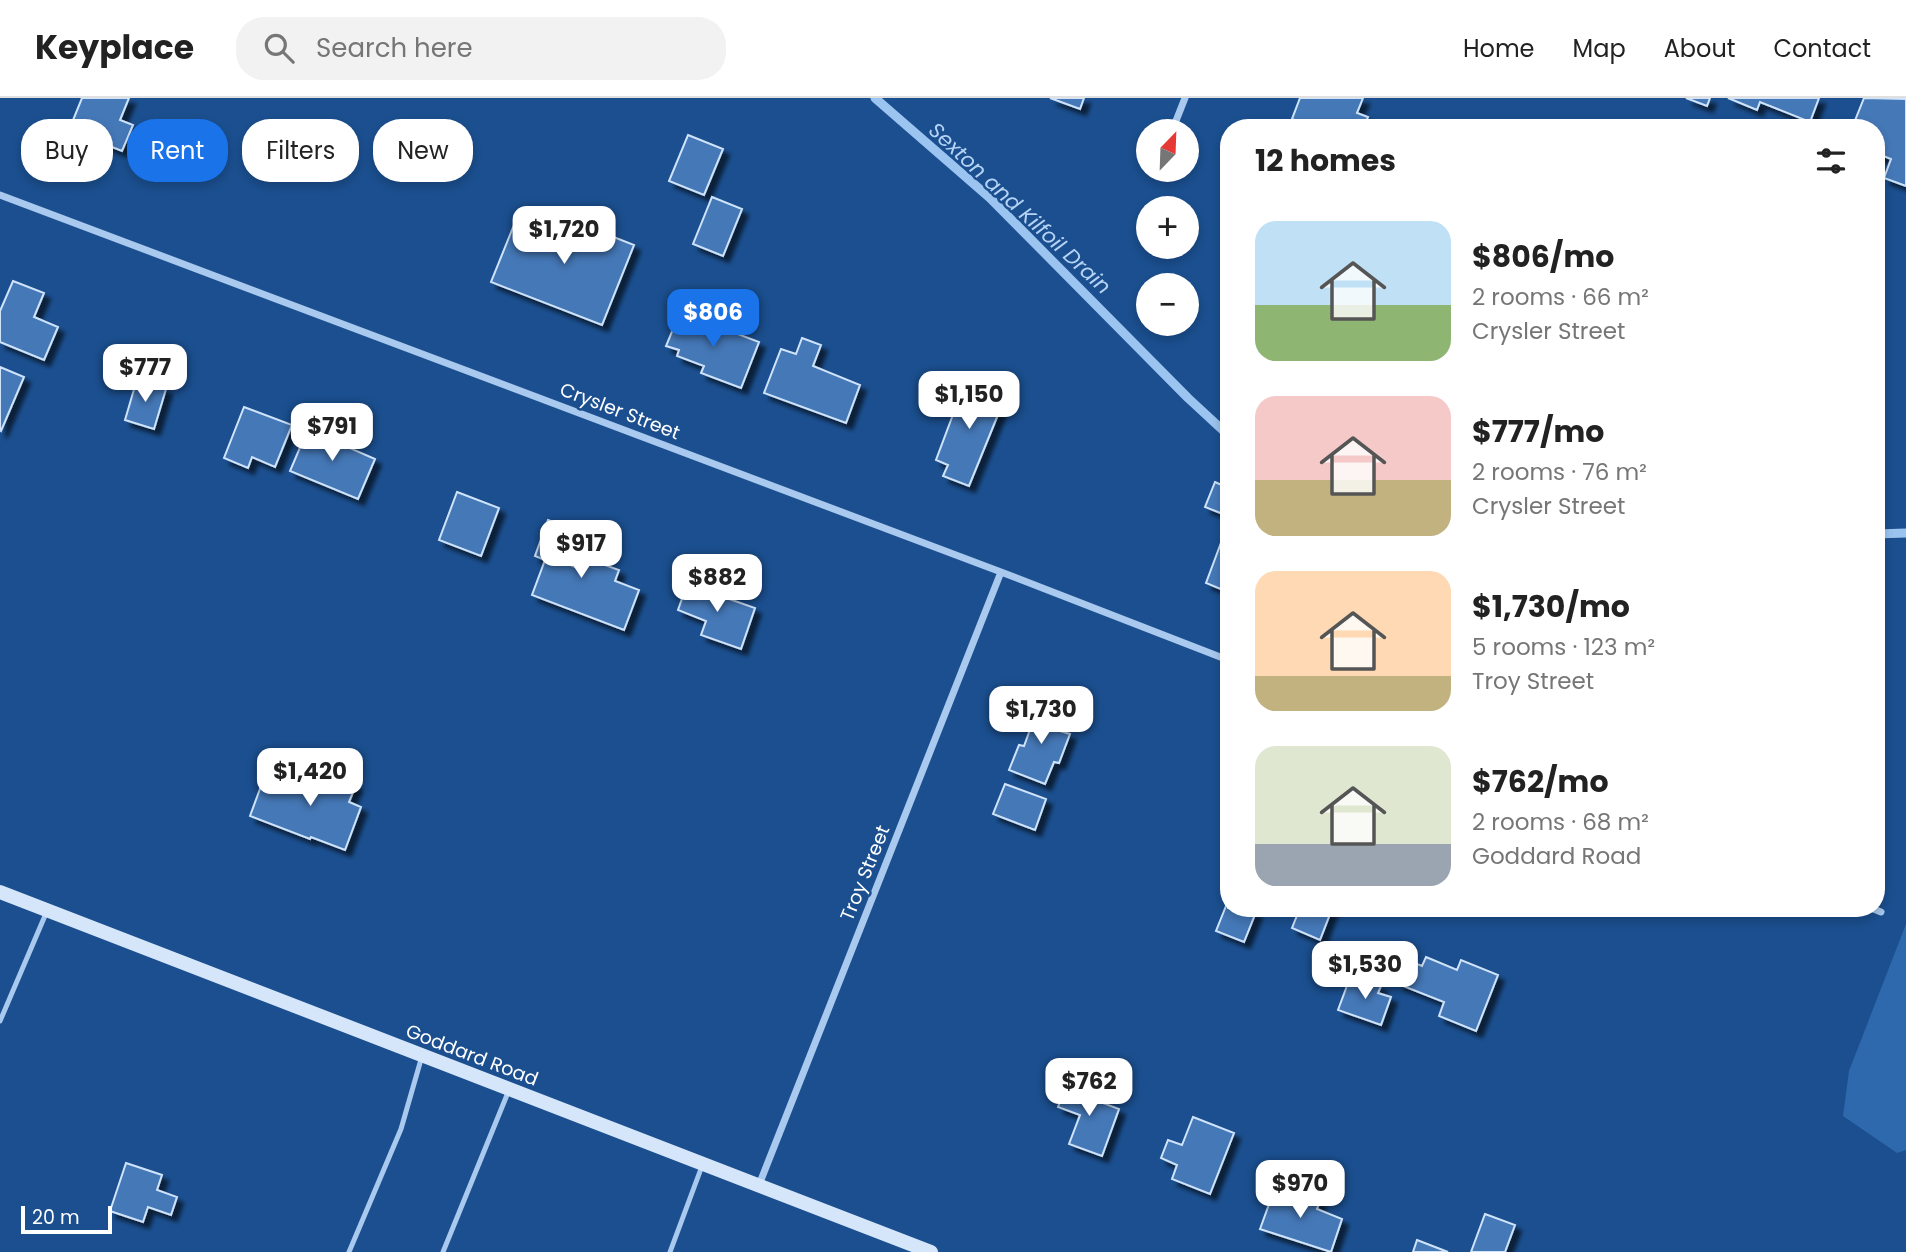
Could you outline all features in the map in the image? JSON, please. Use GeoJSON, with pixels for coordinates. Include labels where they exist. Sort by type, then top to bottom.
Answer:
{"type":"FeatureCollection","features":[{"type":"Feature","properties":{"kind":"main road","name":"Goddard Road"},"geometry":{"type":"LineString","coordinates":[[0,892],[931,1252]]}},
{"type":"Feature","properties":{"kind":"street"},"geometry":{"type":"LineString","coordinates":[[1177,119],[1185,98]]}},
{"type":"Feature","properties":{"kind":"street","name":"Crysler Street"},"geometry":{"type":"LineString","coordinates":[[0,195],[1220,657]]}},
{"type":"Feature","properties":{"kind":"street","name":"Troy Street"},"geometry":{"type":"LineString","coordinates":[[759,1185],[1001,572]]}},
{"type":"Feature","properties":{"kind":"lane"},"geometry":{"type":"LineString","coordinates":[[0,1021],[47,911]]}},
{"type":"Feature","properties":{"kind":"lane"},"geometry":{"type":"LineString","coordinates":[[349,1252],[401,1129],[422,1056]]}},
{"type":"Feature","properties":{"kind":"lane"},"geometry":{"type":"LineString","coordinates":[[443,1252],[509,1090]]}},
{"type":"Feature","properties":{"kind":"lane"},"geometry":{"type":"LineString","coordinates":[[670,1252],[703,1164]]}},
{"type":"Feature","properties":{"kind":"shaded area"},"geometry":{"type":"Polygon","coordinates":[[[1906,924],[1906,1150],[1897,1153],[1843,1116],[1849,1071],[1906,924]]]}},
{"type":"Feature","properties":{"kind":"building"},"geometry":{"type":"Polygon","coordinates":[[[82,98],[129,98],[120,120],[127,123],[127,139],[122,151],[113,147],[113,119],[73,119],[82,98]]]}},
{"type":"Feature","properties":{"kind":"building"},"geometry":{"type":"Polygon","coordinates":[[[1050,98],[1084,98],[1080,109],[1050,98]]]}},
{"type":"Feature","properties":{"kind":"building"},"geometry":{"type":"Polygon","coordinates":[[[1300,98],[1363,98],[1357,113],[1368,117],[1367,119],[1292,119],[1300,98]]]}},
{"type":"Feature","properties":{"kind":"building"},"geometry":{"type":"Polygon","coordinates":[[[1686,98],[1710,98],[1707,106],[1686,98]]]}},
{"type":"Feature","properties":{"kind":"building"},"geometry":{"type":"Polygon","coordinates":[[[1728,98],[1819,98],[1811,119],[1802,119],[1760,102],[1757,110],[1728,98]]]}},
{"type":"Feature","properties":{"kind":"building"},"geometry":{"type":"Polygon","coordinates":[[[1864,98],[1906,99],[1906,186],[1885,178],[1891,159],[1885,157],[1885,119],[1856,119],[1864,98]]]}},
{"type":"Feature","properties":{"kind":"building"},"geometry":{"type":"Polygon","coordinates":[[[688,135],[723,149],[704,195],[669,181],[688,135]]]}},
{"type":"Feature","properties":{"kind":"building"},"geometry":{"type":"Polygon","coordinates":[[[712,197],[742,209],[723,256],[693,244],[712,197]]]}},
{"type":"Feature","properties":{"kind":"building"},"geometry":{"type":"Polygon","coordinates":[[[553,213],[634,245],[602,325],[491,282],[518,215],[548,226],[553,213]]]}},
{"type":"Feature","properties":{"kind":"building"},"geometry":{"type":"Polygon","coordinates":[[[13,281],[44,293],[34,317],[58,327],[44,360],[0,342],[0,311],[13,281]]]}},
{"type":"Feature","properties":{"kind":"building"},"geometry":{"type":"Polygon","coordinates":[[[680,312],[759,342],[741,388],[701,373],[704,366],[677,356],[679,350],[666,346],[680,312]]]}},
{"type":"Feature","properties":{"kind":"building"},"geometry":{"type":"Polygon","coordinates":[[[802,338],[821,345],[813,366],[860,385],[846,423],[764,393],[781,349],[796,354],[802,338]]]}},
{"type":"Feature","properties":{"kind":"building"},"geometry":{"type":"Polygon","coordinates":[[[0,367],[24,377],[1,431],[0,430],[0,367]]]}},
{"type":"Feature","properties":{"kind":"building"},"geometry":{"type":"Polygon","coordinates":[[[137,379],[166,389],[154,429],[125,420],[137,379]]]}},
{"type":"Feature","properties":{"kind":"building"},"geometry":{"type":"Polygon","coordinates":[[[966,380],[1006,395],[969,486],[943,476],[948,465],[936,460],[966,380]]]}},
{"type":"Feature","properties":{"kind":"building"},"geometry":{"type":"Polygon","coordinates":[[[244,407],[292,425],[275,467],[252,457],[248,468],[224,458],[244,407]]]}},
{"type":"Feature","properties":{"kind":"building"},"geometry":{"type":"Polygon","coordinates":[[[310,424],[331,433],[329,439],[375,459],[358,499],[290,471],[310,424]]]}},
{"type":"Feature","properties":{"kind":"building"},"geometry":{"type":"Polygon","coordinates":[[[1215,482],[1220,484],[1220,513],[1205,507],[1215,482]]]}},
{"type":"Feature","properties":{"kind":"building"},"geometry":{"type":"Polygon","coordinates":[[[457,492],[499,508],[481,556],[439,540],[457,492]]]}},
{"type":"Feature","properties":{"kind":"building"},"geometry":{"type":"Polygon","coordinates":[[[548,520],[584,534],[572,566],[583,570],[588,559],[619,570],[615,581],[639,590],[624,630],[532,595],[545,560],[535,556],[548,520]]]}},
{"type":"Feature","properties":{"kind":"building"},"geometry":{"type":"Polygon","coordinates":[[[1220,545],[1220,589],[1206,583],[1220,545]]]}},
{"type":"Feature","properties":{"kind":"building"},"geometry":{"type":"Polygon","coordinates":[[[689,579],[719,590],[718,595],[755,608],[741,649],[701,635],[706,621],[678,610],[689,579]]]}},
{"type":"Feature","properties":{"kind":"building"},"geometry":{"type":"Polygon","coordinates":[[[1039,705],[1065,715],[1060,731],[1070,734],[1059,763],[1054,762],[1045,784],[1009,770],[1019,745],[1024,746],[1039,705]]]}},
{"type":"Feature","properties":{"kind":"building"},"geometry":{"type":"Polygon","coordinates":[[[317,769],[356,785],[349,802],[361,807],[345,850],[250,816],[264,778],[291,788],[297,773],[313,779],[317,769]]]}},
{"type":"Feature","properties":{"kind":"building"},"geometry":{"type":"Polygon","coordinates":[[[1005,784],[1046,799],[1035,830],[993,814],[1005,784]]]}},
{"type":"Feature","properties":{"kind":"building"},"geometry":{"type":"Polygon","coordinates":[[[1222,917],[1254,917],[1244,942],[1216,931],[1222,917]]]}},
{"type":"Feature","properties":{"kind":"building"},"geometry":{"type":"Polygon","coordinates":[[[1296,917],[1329,917],[1320,940],[1292,928],[1296,917]]]}},
{"type":"Feature","properties":{"kind":"building"},"geometry":{"type":"Polygon","coordinates":[[[1426,957],[1457,970],[1461,960],[1498,975],[1476,1031],[1439,1016],[1444,1002],[1398,984],[1407,960],[1422,966],[1426,957]]]}},
{"type":"Feature","properties":{"kind":"building"},"geometry":{"type":"Polygon","coordinates":[[[1351,975],[1381,986],[1378,993],[1391,997],[1381,1025],[1338,1010],[1351,975]]]}},
{"type":"Feature","properties":{"kind":"building"},"geometry":{"type":"Polygon","coordinates":[[[1068,1081],[1098,1092],[1095,1100],[1119,1109],[1102,1156],[1069,1144],[1080,1115],[1058,1107],[1068,1081]]]}},
{"type":"Feature","properties":{"kind":"building"},"geometry":{"type":"Polygon","coordinates":[[[1193,1117],[1234,1133],[1210,1194],[1172,1179],[1177,1165],[1161,1158],[1168,1140],[1182,1145],[1193,1117]]]}},
{"type":"Feature","properties":{"kind":"building"},"geometry":{"type":"Polygon","coordinates":[[[126,1163],[162,1175],[157,1190],[177,1197],[171,1215],[148,1207],[143,1222],[110,1211],[126,1163]]]}},
{"type":"Feature","properties":{"kind":"building"},"geometry":{"type":"Polygon","coordinates":[[[1276,1185],[1320,1201],[1317,1209],[1342,1219],[1331,1252],[1260,1229],[1276,1185]]]}},
{"type":"Feature","properties":{"kind":"building"},"geometry":{"type":"Polygon","coordinates":[[[1485,1214],[1515,1225],[1505,1252],[1471,1252],[1485,1214]]]}},
{"type":"Feature","properties":{"kind":"building"},"geometry":{"type":"Polygon","coordinates":[[[1417,1240],[1448,1252],[1413,1252],[1417,1240]]]}},
{"type":"Feature","properties":{"kind":"waterway","name":"Sexton and Kilfoil Drain"},"geometry":{"type":"LineString","coordinates":[[875,98],[990,198],[1220,428]]}},
{"type":"Feature","properties":{"kind":"waterway","name":"Sexton and Kilfoil Drain"},"geometry":{"type":"LineString","coordinates":[[1885,534],[1906,533]]}}]}
